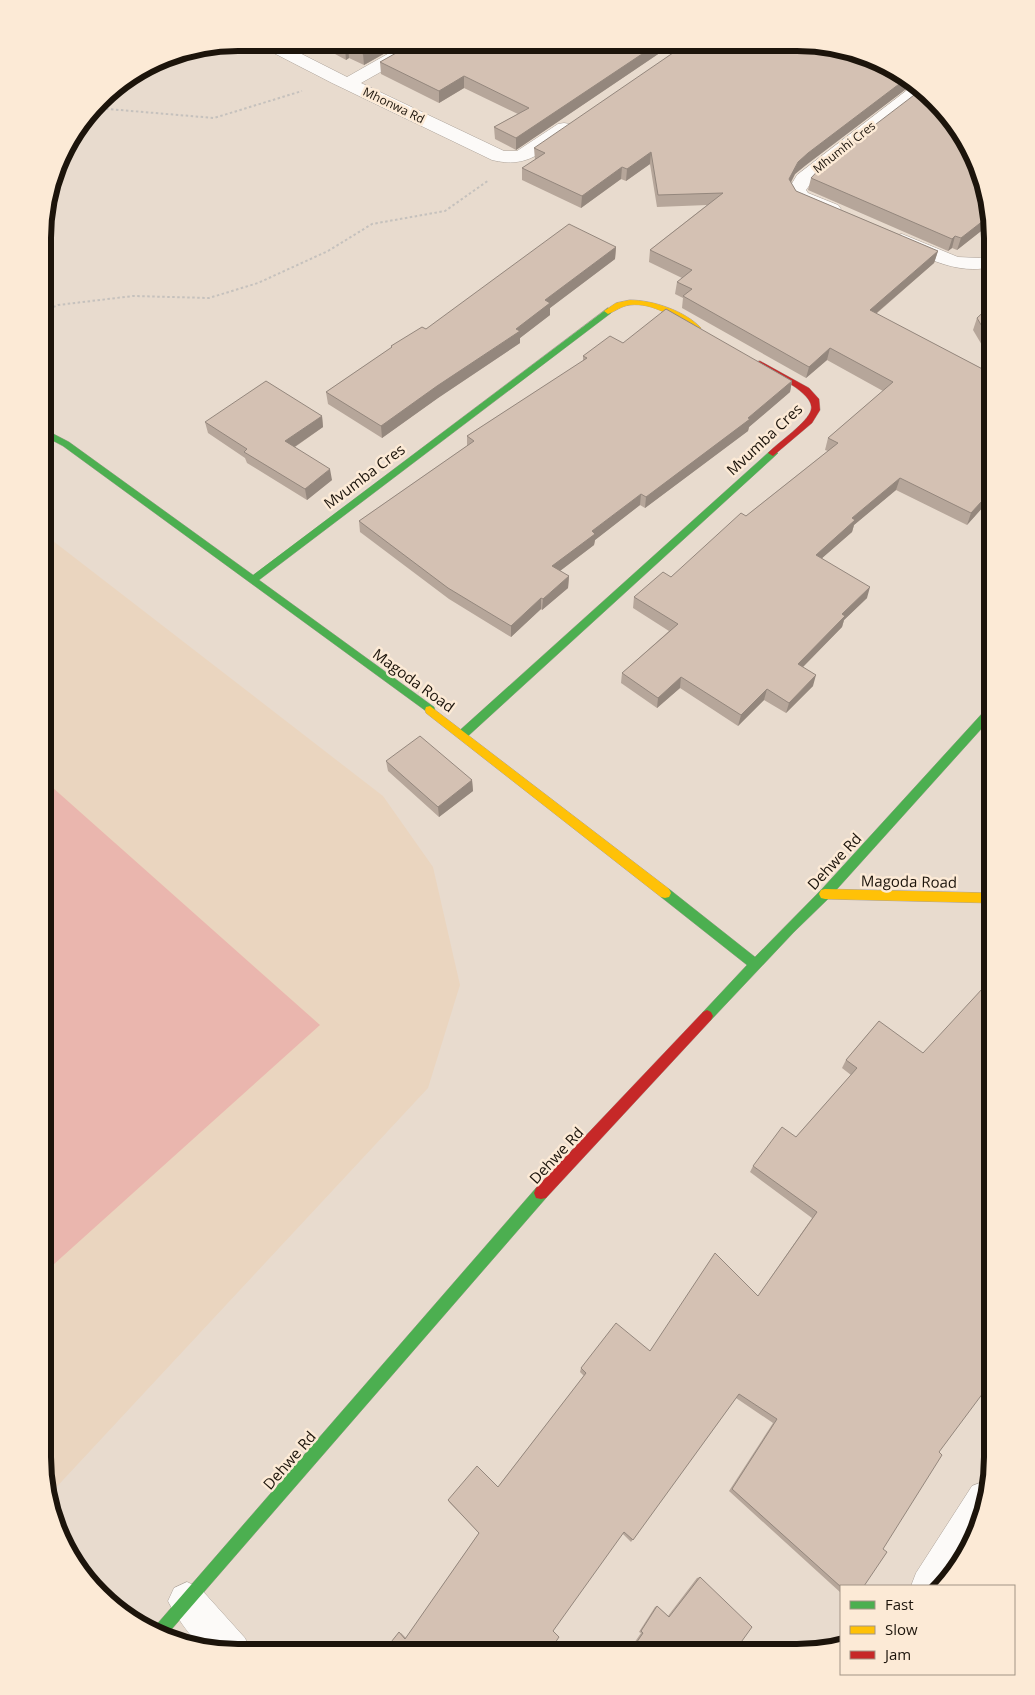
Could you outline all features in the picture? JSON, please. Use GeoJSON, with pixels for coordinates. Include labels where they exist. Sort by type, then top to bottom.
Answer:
{"type":"FeatureCollection","features":[{"type":"Feature","properties":{"kind":"street","name":"Mhonwa Rd"},"geometry":{"type":"LineString","coordinates":[[284,51],[499,156],[512,158],[523,156]]}},
{"type":"Feature","properties":{"kind":"street"},"geometry":{"type":"LineString","coordinates":[[343,81],[402,51]]}},
{"type":"Feature","properties":{"kind":"street","name":"Mhumhi Cres"},"geometry":{"type":"LineString","coordinates":[[844,215],[801,197],[797,190],[804,179],[814,170],[914,93]]}},
{"type":"Feature","properties":{"kind":"street"},"geometry":{"type":"LineString","coordinates":[[523,156],[580,117]]}},
{"type":"Feature","properties":{"kind":"street"},"geometry":{"type":"LineString","coordinates":[[888,234],[931,252],[949,262],[974,265],[984,263]]}},
{"type":"Feature","properties":{"kind":"street","name":"Mvumba Cres"},"geometry":{"type":"LineString","coordinates":[[253,580],[616,305],[628,302],[645,302],[664,308],[705,332]]}},
{"type":"Feature","properties":{"kind":"street","name":"Mvumba Cres"},"geometry":{"type":"LineString","coordinates":[[463,734],[809,421],[816,410],[815,399],[806,390],[746,356]]}},
{"type":"Feature","properties":{"kind":"street","name":"Magoda Road"},"geometry":{"type":"LineString","coordinates":[[51,436],[66,444],[463,734],[756,965]]}},
{"type":"Feature","properties":{"kind":"street","name":"Dehwe Rd"},"geometry":{"type":"LineString","coordinates":[[162,1628],[538,1196],[790,928],[825,894],[984,719]]}},
{"type":"Feature","properties":{"kind":"street","name":"Magoda Road"},"geometry":{"type":"LineString","coordinates":[[825,894],[984,898]]}},
{"type":"Feature","properties":{"kind":"street"},"geometry":{"type":"LineString","coordinates":[[930,1585],[974,1515]]}},
{"type":"Feature","properties":{"kind":"street"},"geometry":{"type":"LineString","coordinates":[[187,1601],[225,1643]]}},
{"type":"Feature","properties":{"kind":"path"},"geometry":{"type":"LineString","coordinates":[[104,109],[214,118],[343,81]]}},
{"type":"Feature","properties":{"kind":"path"},"geometry":{"type":"LineString","coordinates":[[51,308],[58,305],[134,296],[209,298],[258,283],[328,251],[372,224],[445,211],[523,156]]}},
{"type":"Feature","properties":{"kind":"shaded area"},"geometry":{"type":"Polygon","coordinates":[[[51,539],[383,796],[433,867],[460,985],[428,1088],[54,1489],[51,1457],[51,539]]]}},
{"type":"Feature","properties":{"kind":"shaded area"},"geometry":{"type":"Polygon","coordinates":[[[51,786],[320,1025],[51,1267],[51,786]]]}},
{"type":"Feature","properties":{"kind":"building"},"geometry":{"type":"Polygon","coordinates":[[[357,51],[368,51],[363,54],[357,51]]]}},
{"type":"Feature","properties":{"kind":"building"},"geometry":{"type":"Polygon","coordinates":[[[400,51],[646,51],[516,138],[494,127],[529,108],[464,76],[439,91],[380,62],[400,51]]]}},
{"type":"Feature","properties":{"kind":"building"},"geometry":{"type":"Polygon","coordinates":[[[676,51],[797,51],[822,53],[869,65],[901,83],[808,153],[798,162],[789,179],[796,191],[938,251],[870,310],[984,370],[984,499],[971,513],[900,478],[852,518],[855,520],[816,555],[870,587],[842,614],[845,616],[798,664],[816,675],[789,703],[767,689],[741,715],[681,677],[658,698],[622,673],[678,624],[634,597],[663,572],[671,577],[741,513],[746,516],[838,443],[828,438],[893,382],[830,348],[809,367],[683,296],[692,289],[677,282],[692,270],[650,250],[723,193],[658,195],[651,152],[627,169],[622,167],[582,196],[522,168],[545,153],[534,148],[676,51]]]}},
{"type":"Feature","properties":{"kind":"building"},"geometry":{"type":"Polygon","coordinates":[[[915,94],[945,124],[965,155],[977,189],[983,221],[961,238],[955,236],[952,239],[811,178],[825,163],[915,94]]]}},
{"type":"Feature","properties":{"kind":"building"},"geometry":{"type":"Polygon","coordinates":[[[569,224],[616,247],[545,300],[550,303],[516,329],[520,331],[381,426],[326,392],[391,346],[422,327],[426,329],[569,224]]]}},
{"type":"Feature","properties":{"kind":"building"},"geometry":{"type":"Polygon","coordinates":[[[666,309],[792,381],[748,418],[750,419],[646,497],[641,494],[592,531],[595,534],[552,566],[569,576],[543,599],[541,598],[511,626],[448,588],[359,521],[474,441],[467,436],[587,358],[583,356],[610,336],[623,343],[666,309]]]}},
{"type":"Feature","properties":{"kind":"building"},"geometry":{"type":"Polygon","coordinates":[[[984,311],[984,330],[977,318],[984,311]]]}},
{"type":"Feature","properties":{"kind":"building"},"geometry":{"type":"Polygon","coordinates":[[[266,381],[322,416],[285,441],[330,469],[305,489],[244,452],[247,449],[205,422],[266,381]]]}},
{"type":"Feature","properties":{"kind":"building"},"geometry":{"type":"Polygon","coordinates":[[[420,736],[472,780],[438,807],[386,761],[420,736]]]}},
{"type":"Feature","properties":{"kind":"building"},"geometry":{"type":"Polygon","coordinates":[[[984,989],[984,1392],[939,1452],[942,1455],[883,1549],[887,1552],[865,1585],[840,1586],[732,1489],[777,1419],[739,1394],[633,1540],[624,1532],[553,1631],[559,1637],[554,1644],[390,1644],[399,1632],[405,1639],[479,1533],[448,1500],[477,1466],[498,1487],[586,1373],[581,1368],[616,1323],[650,1351],[715,1253],[758,1296],[817,1212],[753,1166],[782,1127],[796,1137],[857,1068],[846,1060],[879,1021],[923,1053],[984,989]]]}},
{"type":"Feature","properties":{"kind":"building"},"geometry":{"type":"Polygon","coordinates":[[[700,1577],[752,1627],[740,1644],[635,1644],[643,1633],[641,1631],[657,1606],[669,1617],[700,1577]]]}},
{"type":"Feature","properties":{"kind":"traffic: fast"},"geometry":{"type":"LineString","coordinates":[[253,580],[608,311]]}},
{"type":"Feature","properties":{"kind":"traffic: fast"},"geometry":{"type":"LineString","coordinates":[[51,436],[66,444],[430,710]]}},
{"type":"Feature","properties":{"kind":"traffic: fast"},"geometry":{"type":"LineString","coordinates":[[463,734],[773,453]]}},
{"type":"Feature","properties":{"kind":"traffic: fast"},"geometry":{"type":"LineString","coordinates":[[707,1016],[790,928],[825,894],[984,719]]}},
{"type":"Feature","properties":{"kind":"traffic: fast"},"geometry":{"type":"LineString","coordinates":[[665,893],[756,965]]}},
{"type":"Feature","properties":{"kind":"traffic: fast"},"geometry":{"type":"LineString","coordinates":[[162,1628],[541,1193]]}},
{"type":"Feature","properties":{"kind":"traffic: slow"},"geometry":{"type":"LineString","coordinates":[[608,311],[630,302],[642,302],[665,310],[697,328]]}},
{"type":"Feature","properties":{"kind":"traffic: slow"},"geometry":{"type":"LineString","coordinates":[[430,710],[665,893]]}},
{"type":"Feature","properties":{"kind":"traffic: slow"},"geometry":{"type":"LineString","coordinates":[[825,894],[984,898]]}},
{"type":"Feature","properties":{"kind":"traffic: jam"},"geometry":{"type":"LineString","coordinates":[[760,364],[806,390],[815,399],[816,410],[809,421],[773,453]]}},
{"type":"Feature","properties":{"kind":"traffic: jam"},"geometry":{"type":"LineString","coordinates":[[541,1193],[707,1016]]}}]}
